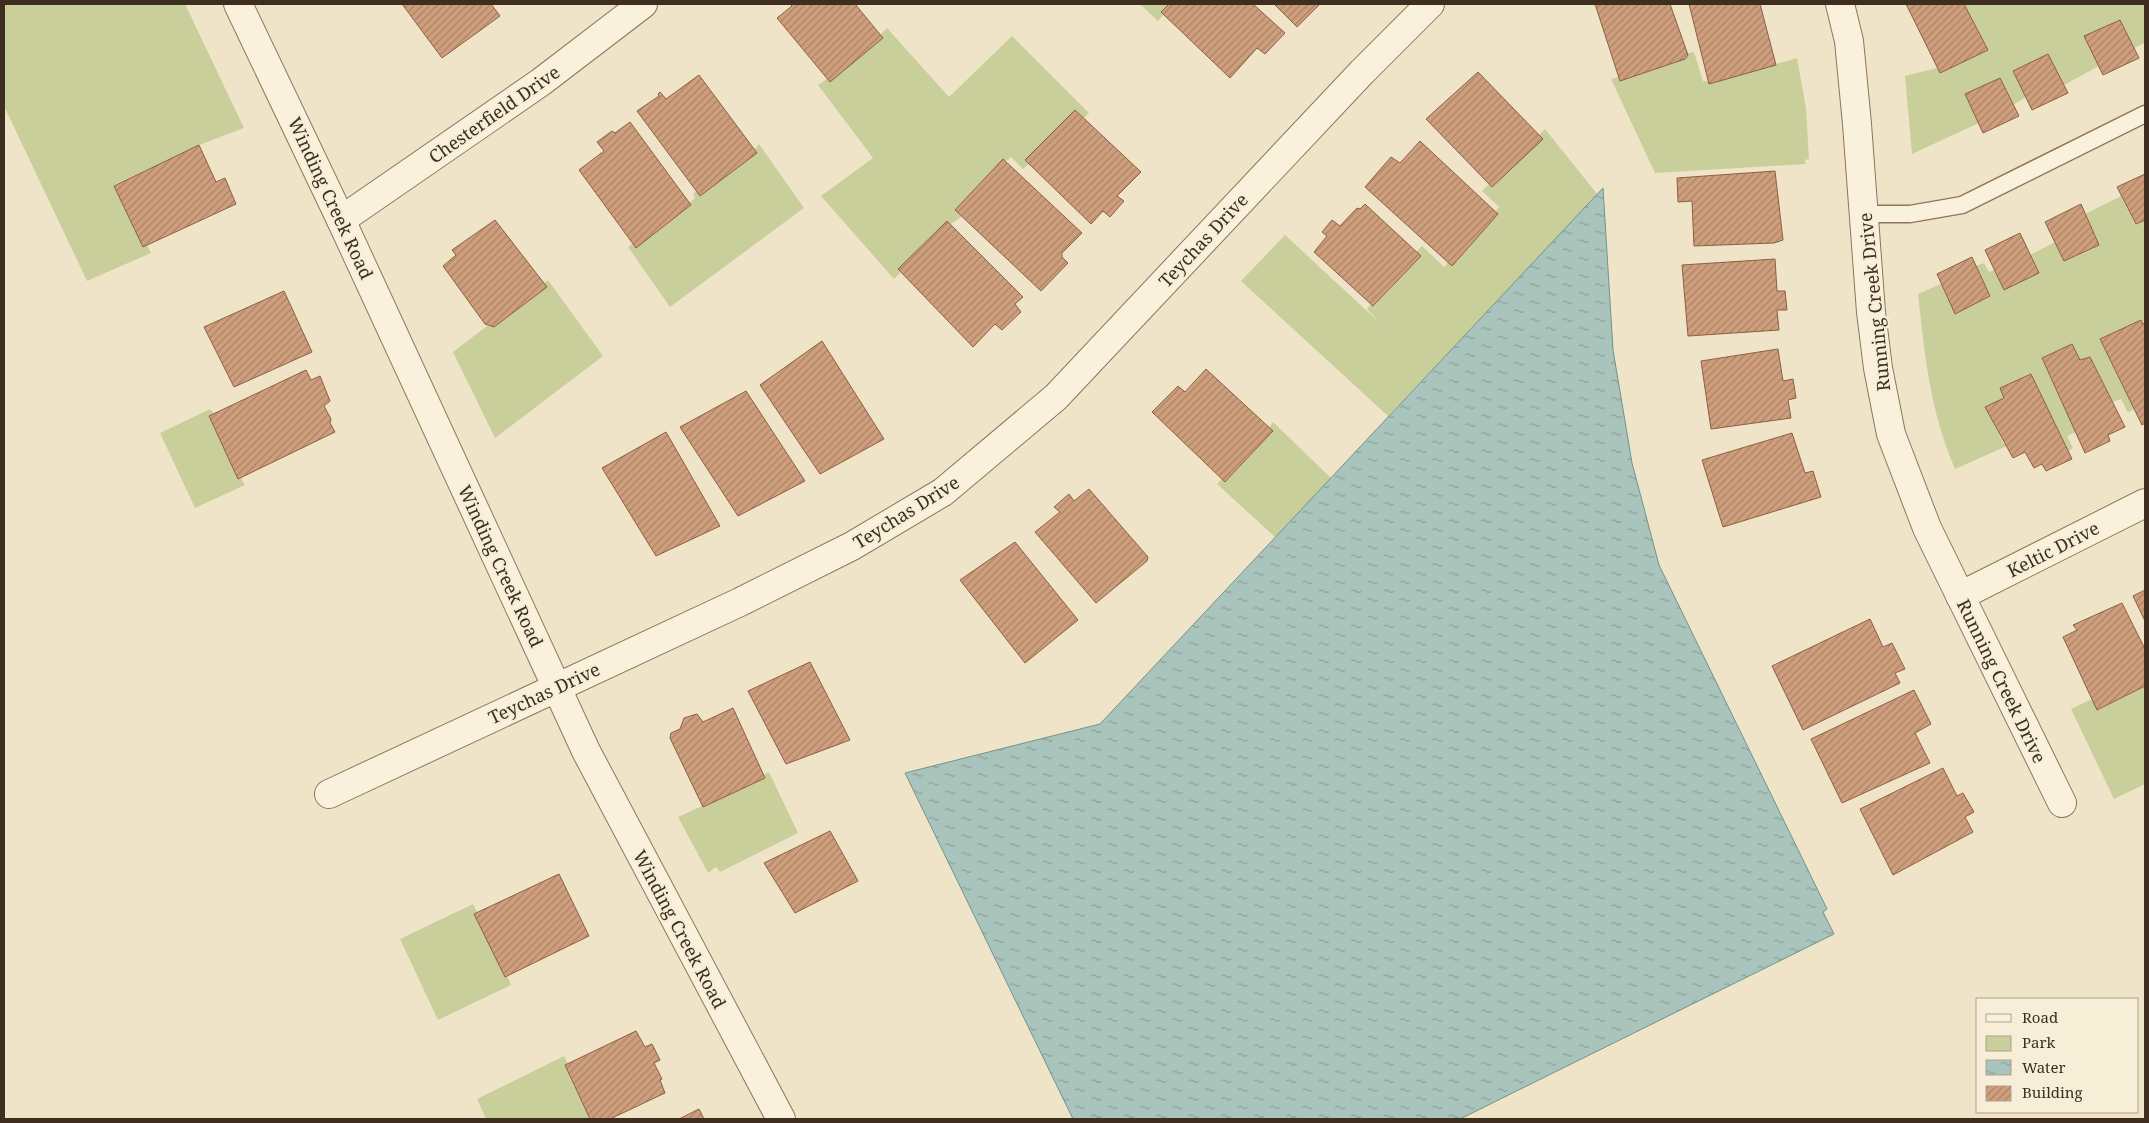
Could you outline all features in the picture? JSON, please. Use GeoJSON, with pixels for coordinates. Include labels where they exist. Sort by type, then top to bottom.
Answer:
{"type":"FeatureCollection","features":[{"type":"Feature","properties":{"kind":"street","name":"Winding Creek Road"},"geometry":{"type":"LineString","coordinates":[[238,4],[341,220],[586,751],[780,1119]]}},
{"type":"Feature","properties":{"kind":"street","name":"Chesterfield Drive"},"geometry":{"type":"LineString","coordinates":[[341,220],[541,82],[643,4]]}},
{"type":"Feature","properties":{"kind":"street","name":"Teychas Drive"},"geometry":{"type":"LineString","coordinates":[[330,794],[740,602],[852,546],[943,492],[1056,397],[1355,80],[1430,4]]}},
{"type":"Feature","properties":{"kind":"street","name":"Running Creek Drive"},"geometry":{"type":"LineString","coordinates":[[1840,4],[1848,41],[1873,331],[1891,434],[1928,528],[2062,803]]}},
{"type":"Feature","properties":{"kind":"street","name":"Keltic Drive"},"geometry":{"type":"LineString","coordinates":[[1960,596],[2145,503]]}},
{"type":"Feature","properties":{"kind":"lane"},"geometry":{"type":"LineString","coordinates":[[1864,214],[1910,214],[1962,205],[2145,114]]}},
{"type":"Feature","properties":{"kind":"green space"},"geometry":{"type":"Polygon","coordinates":[[[4,4],[185,4],[244,128],[199,145],[114,185],[143,247],[147,245],[151,253],[87,281],[4,106],[4,4]]]}},
{"type":"Feature","properties":{"kind":"green space"},"geometry":{"type":"Polygon","coordinates":[[[1140,4],[1169,4],[1161,12],[1163,15],[1158,21],[1140,4]]]}},
{"type":"Feature","properties":{"kind":"green space"},"geometry":{"type":"Polygon","coordinates":[[[1964,4],[2145,4],[2145,43],[2134,48],[2119,20],[2085,36],[2099,66],[2064,85],[2048,54],[2013,71],[2026,97],[2013,105],[1999,78],[1966,94],[1979,123],[1912,154],[1905,76],[1937,68],[1940,73],[1988,50],[1964,4]]]}},
{"type":"Feature","properties":{"kind":"green space"},"geometry":{"type":"Polygon","coordinates":[[[887,28],[949,97],[1012,36],[1089,113],[1084,118],[1075,110],[1025,160],[1029,164],[1023,169],[1011,157],[1006,161],[1003,159],[955,210],[961,217],[951,224],[947,221],[898,269],[900,273],[894,279],[821,196],[873,158],[818,85],[827,79],[830,81],[883,38],[880,35],[887,28]]]}},
{"type":"Feature","properties":{"kind":"green space"},"geometry":{"type":"Polygon","coordinates":[[[1694,52],[1703,81],[1708,81],[1709,84],[1797,58],[1806,108],[1809,159],[1805,160],[1806,164],[1655,173],[1611,79],[1619,77],[1621,81],[1685,59],[1687,53],[1694,52]]]}},
{"type":"Feature","properties":{"kind":"green space"},"geometry":{"type":"Polygon","coordinates":[[[1545,129],[1598,195],[1388,416],[1241,281],[1285,235],[1380,323],[1367,309],[1371,304],[1374,306],[1421,256],[1416,252],[1422,246],[1444,267],[1448,262],[1452,266],[1498,214],[1496,211],[1499,207],[1482,191],[1489,184],[1492,187],[1542,140],[1539,135],[1545,129]]]}},
{"type":"Feature","properties":{"kind":"green space"},"geometry":{"type":"Polygon","coordinates":[[[759,144],[804,208],[670,307],[628,247],[633,243],[636,248],[691,206],[689,203],[695,198],[693,194],[697,191],[700,195],[757,153],[754,150],[759,144]]]}},
{"type":"Feature","properties":{"kind":"green space"},"geometry":{"type":"Polygon","coordinates":[[[2121,196],[2135,224],[2145,220],[2145,323],[2142,324],[2140,320],[2100,340],[2134,409],[2128,413],[2121,399],[2113,402],[2090,357],[2080,360],[2071,344],[2042,359],[2076,432],[2067,436],[2073,448],[2068,452],[2030,374],[2000,388],[2004,398],[1986,407],[2003,443],[2007,446],[1955,469],[1934,405],[1926,362],[1918,294],[1941,284],[1955,314],[1990,296],[1976,266],[1984,263],[1989,272],[1994,270],[2005,290],[2039,273],[2030,255],[2055,242],[2064,261],[2099,245],[2085,214],[2121,196]]]}},
{"type":"Feature","properties":{"kind":"green space"},"geometry":{"type":"Polygon","coordinates":[[[548,280],[603,356],[495,438],[453,352],[487,326],[494,327],[547,287],[544,283],[548,280]]]}},
{"type":"Feature","properties":{"kind":"green space"},"geometry":{"type":"Polygon","coordinates":[[[210,409],[214,414],[209,416],[238,479],[241,478],[245,485],[195,508],[160,433],[210,409]]]}},
{"type":"Feature","properties":{"kind":"green space"},"geometry":{"type":"Polygon","coordinates":[[[1273,422],[1331,478],[1275,537],[1217,484],[1222,479],[1226,482],[1273,432],[1269,428],[1273,422]]]}},
{"type":"Feature","properties":{"kind":"green space"},"geometry":{"type":"Polygon","coordinates":[[[2145,686],[2145,784],[2114,799],[2071,709],[2092,699],[2098,710],[2145,686]]]}},
{"type":"Feature","properties":{"kind":"green space"},"geometry":{"type":"Polygon","coordinates":[[[769,772],[798,833],[720,872],[716,867],[708,873],[678,817],[764,778],[763,775],[769,772]]]}},
{"type":"Feature","properties":{"kind":"green space"},"geometry":{"type":"Polygon","coordinates":[[[473,904],[477,912],[475,914],[505,977],[507,975],[511,985],[438,1020],[400,939],[473,904]]]}},
{"type":"Feature","properties":{"kind":"green space"},"geometry":{"type":"Polygon","coordinates":[[[564,1056],[568,1064],[565,1066],[590,1119],[486,1119],[477,1099],[564,1056]]]}},
{"type":"Feature","properties":{"kind":"water"},"geometry":{"type":"Polygon","coordinates":[[[1603,188],[1613,350],[1632,463],[1659,565],[1827,909],[1823,912],[1834,934],[1460,1119],[1073,1119],[905,773],[1100,724],[1603,188]]]}},
{"type":"Feature","properties":{"kind":"building"},"geometry":{"type":"Polygon","coordinates":[[[402,4],[491,4],[500,16],[442,58],[402,4]]]}},
{"type":"Feature","properties":{"kind":"building"},"geometry":{"type":"Polygon","coordinates":[[[790,4],[855,4],[883,38],[830,82],[777,18],[792,6],[790,4]]]}},
{"type":"Feature","properties":{"kind":"building"},"geometry":{"type":"Polygon","coordinates":[[[1169,4],[1253,4],[1285,33],[1265,54],[1257,48],[1230,78],[1161,12],[1169,4]]]}},
{"type":"Feature","properties":{"kind":"building"},"geometry":{"type":"Polygon","coordinates":[[[1274,4],[1320,4],[1297,27],[1274,4]]]}},
{"type":"Feature","properties":{"kind":"building"},"geometry":{"type":"Polygon","coordinates":[[[1595,4],[1670,4],[1688,55],[1685,59],[1620,81],[1595,4]]]}},
{"type":"Feature","properties":{"kind":"building"},"geometry":{"type":"Polygon","coordinates":[[[1689,4],[1760,4],[1776,65],[1709,84],[1689,4]]]}},
{"type":"Feature","properties":{"kind":"building"},"geometry":{"type":"Polygon","coordinates":[[[1906,4],[1964,4],[1988,50],[1940,73],[1906,4]]]}},
{"type":"Feature","properties":{"kind":"building"},"geometry":{"type":"Polygon","coordinates":[[[2120,20],[2139,58],[2103,75],[2084,36],[2120,20]]]}},
{"type":"Feature","properties":{"kind":"building"},"geometry":{"type":"Polygon","coordinates":[[[2048,54],[2068,93],[2032,110],[2013,71],[2048,54]]]}},
{"type":"Feature","properties":{"kind":"building"},"geometry":{"type":"Polygon","coordinates":[[[1478,72],[1543,139],[1492,187],[1426,119],[1478,72]]]}},
{"type":"Feature","properties":{"kind":"building"},"geometry":{"type":"Polygon","coordinates":[[[699,75],[757,153],[700,196],[637,111],[659,96],[660,92],[666,99],[699,75]]]}},
{"type":"Feature","properties":{"kind":"building"},"geometry":{"type":"Polygon","coordinates":[[[2000,78],[2019,116],[1983,133],[1965,94],[2000,78]]]}},
{"type":"Feature","properties":{"kind":"building"},"geometry":{"type":"Polygon","coordinates":[[[1075,110],[1141,172],[1117,196],[1124,201],[1110,217],[1103,211],[1091,224],[1025,160],[1075,110]]]}},
{"type":"Feature","properties":{"kind":"building"},"geometry":{"type":"Polygon","coordinates":[[[630,122],[691,205],[636,248],[579,170],[604,151],[597,142],[612,131],[615,133],[630,122]]]}},
{"type":"Feature","properties":{"kind":"building"},"geometry":{"type":"Polygon","coordinates":[[[1420,141],[1498,214],[1452,266],[1365,187],[1391,157],[1400,163],[1420,141]]]}},
{"type":"Feature","properties":{"kind":"building"},"geometry":{"type":"Polygon","coordinates":[[[199,145],[216,182],[225,178],[236,204],[143,247],[114,186],[199,145]]]}},
{"type":"Feature","properties":{"kind":"building"},"geometry":{"type":"Polygon","coordinates":[[[1003,159],[1082,233],[1062,253],[1062,257],[1068,263],[1041,291],[955,210],[1003,159]]]}},
{"type":"Feature","properties":{"kind":"building"},"geometry":{"type":"Polygon","coordinates":[[[1775,171],[1783,240],[1774,243],[1694,246],[1692,201],[1678,202],[1677,178],[1775,171]]]}},
{"type":"Feature","properties":{"kind":"building"},"geometry":{"type":"Polygon","coordinates":[[[2145,174],[2145,220],[2136,224],[2117,187],[2145,174]]]}},
{"type":"Feature","properties":{"kind":"building"},"geometry":{"type":"Polygon","coordinates":[[[1365,204],[1421,256],[1373,306],[1314,252],[1327,236],[1322,232],[1332,220],[1340,226],[1357,208],[1360,209],[1365,204]]]}},
{"type":"Feature","properties":{"kind":"building"},"geometry":{"type":"Polygon","coordinates":[[[2081,204],[2099,245],[2064,261],[2045,222],[2081,204]]]}},
{"type":"Feature","properties":{"kind":"building"},"geometry":{"type":"Polygon","coordinates":[[[495,220],[547,287],[494,327],[485,324],[443,266],[456,255],[452,250],[495,220]]]}},
{"type":"Feature","properties":{"kind":"building"},"geometry":{"type":"Polygon","coordinates":[[[947,221],[1023,297],[1015,304],[1021,312],[1002,330],[995,324],[973,347],[898,269],[947,221]]]}},
{"type":"Feature","properties":{"kind":"building"},"geometry":{"type":"Polygon","coordinates":[[[2020,233],[2039,273],[2004,290],[1985,250],[2020,233]]]}},
{"type":"Feature","properties":{"kind":"building"},"geometry":{"type":"Polygon","coordinates":[[[1972,257],[1990,296],[1955,314],[1937,274],[1972,257]]]}},
{"type":"Feature","properties":{"kind":"building"},"geometry":{"type":"Polygon","coordinates":[[[1775,259],[1777,291],[1785,291],[1787,310],[1777,310],[1779,330],[1688,336],[1682,265],[1775,259]]]}},
{"type":"Feature","properties":{"kind":"building"},"geometry":{"type":"Polygon","coordinates":[[[284,291],[312,352],[234,387],[204,327],[284,291]]]}},
{"type":"Feature","properties":{"kind":"building"},"geometry":{"type":"Polygon","coordinates":[[[2141,320],[2142,324],[2145,323],[2145,423],[2142,425],[2100,339],[2141,320]]]}},
{"type":"Feature","properties":{"kind":"building"},"geometry":{"type":"Polygon","coordinates":[[[822,341],[884,439],[820,474],[760,385],[822,341]]]}},
{"type":"Feature","properties":{"kind":"building"},"geometry":{"type":"Polygon","coordinates":[[[2072,344],[2080,360],[2090,357],[2125,427],[2108,435],[2110,441],[2085,453],[2042,358],[2072,344]]]}},
{"type":"Feature","properties":{"kind":"building"},"geometry":{"type":"Polygon","coordinates":[[[1778,349],[1783,381],[1793,379],[1796,398],[1788,400],[1791,418],[1711,429],[1701,361],[1778,349]]]}},
{"type":"Feature","properties":{"kind":"building"},"geometry":{"type":"Polygon","coordinates":[[[1206,369],[1273,431],[1225,482],[1152,412],[1178,386],[1185,392],[1206,369]]]}},
{"type":"Feature","properties":{"kind":"building"},"geometry":{"type":"Polygon","coordinates":[[[306,370],[311,380],[320,376],[330,401],[324,406],[335,432],[238,479],[209,416],[306,370]]]}},
{"type":"Feature","properties":{"kind":"building"},"geometry":{"type":"Polygon","coordinates":[[[2031,374],[2072,459],[2046,471],[2042,464],[2034,468],[2025,452],[2013,458],[1985,407],[2004,398],[2000,388],[2031,374]]]}},
{"type":"Feature","properties":{"kind":"building"},"geometry":{"type":"Polygon","coordinates":[[[746,391],[805,481],[738,516],[680,427],[746,391]]]}},
{"type":"Feature","properties":{"kind":"building"},"geometry":{"type":"Polygon","coordinates":[[[666,432],[720,526],[656,556],[602,468],[666,432]]]}},
{"type":"Feature","properties":{"kind":"building"},"geometry":{"type":"Polygon","coordinates":[[[1792,433],[1805,473],[1813,471],[1821,497],[1723,527],[1702,460],[1792,433]]]}},
{"type":"Feature","properties":{"kind":"building"},"geometry":{"type":"Polygon","coordinates":[[[1089,489],[1148,557],[1147,561],[1096,603],[1035,532],[1060,512],[1054,507],[1069,494],[1074,501],[1089,489]]]}},
{"type":"Feature","properties":{"kind":"building"},"geometry":{"type":"Polygon","coordinates":[[[1015,542],[1078,620],[1025,663],[960,580],[1015,542]]]}},
{"type":"Feature","properties":{"kind":"building"},"geometry":{"type":"Polygon","coordinates":[[[2145,590],[2145,621],[2133,596],[2145,590]]]}},
{"type":"Feature","properties":{"kind":"building"},"geometry":{"type":"Polygon","coordinates":[[[2122,603],[2145,649],[2145,686],[2097,710],[2063,637],[2077,630],[2073,625],[2122,603]]]}},
{"type":"Feature","properties":{"kind":"building"},"geometry":{"type":"Polygon","coordinates":[[[1870,619],[1883,647],[1892,643],[1905,669],[1895,673],[1900,683],[1803,730],[1772,666],[1870,619]]]}},
{"type":"Feature","properties":{"kind":"building"},"geometry":{"type":"Polygon","coordinates":[[[810,662],[850,740],[786,764],[748,691],[810,662]]]}},
{"type":"Feature","properties":{"kind":"building"},"geometry":{"type":"Polygon","coordinates":[[[1914,690],[1931,724],[1915,733],[1930,763],[1842,803],[1811,739],[1914,690]]]}},
{"type":"Feature","properties":{"kind":"building"},"geometry":{"type":"Polygon","coordinates":[[[733,708],[765,778],[703,807],[670,738],[671,733],[680,729],[684,718],[697,714],[703,722],[733,708]]]}},
{"type":"Feature","properties":{"kind":"building"},"geometry":{"type":"Polygon","coordinates":[[[1943,768],[1957,796],[1963,793],[1974,812],[1965,817],[1973,832],[1893,875],[1860,809],[1943,768]]]}},
{"type":"Feature","properties":{"kind":"building"},"geometry":{"type":"Polygon","coordinates":[[[830,831],[858,881],[795,913],[764,863],[830,831]]]}},
{"type":"Feature","properties":{"kind":"building"},"geometry":{"type":"Polygon","coordinates":[[[559,874],[589,936],[505,977],[474,914],[559,874]]]}},
{"type":"Feature","properties":{"kind":"building"},"geometry":{"type":"Polygon","coordinates":[[[636,1031],[645,1047],[652,1044],[660,1060],[654,1063],[662,1079],[660,1080],[665,1093],[610,1119],[590,1119],[565,1065],[636,1031]]]}},
{"type":"Feature","properties":{"kind":"building"},"geometry":{"type":"Polygon","coordinates":[[[699,1109],[704,1119],[679,1119],[699,1109]]]}}]}
